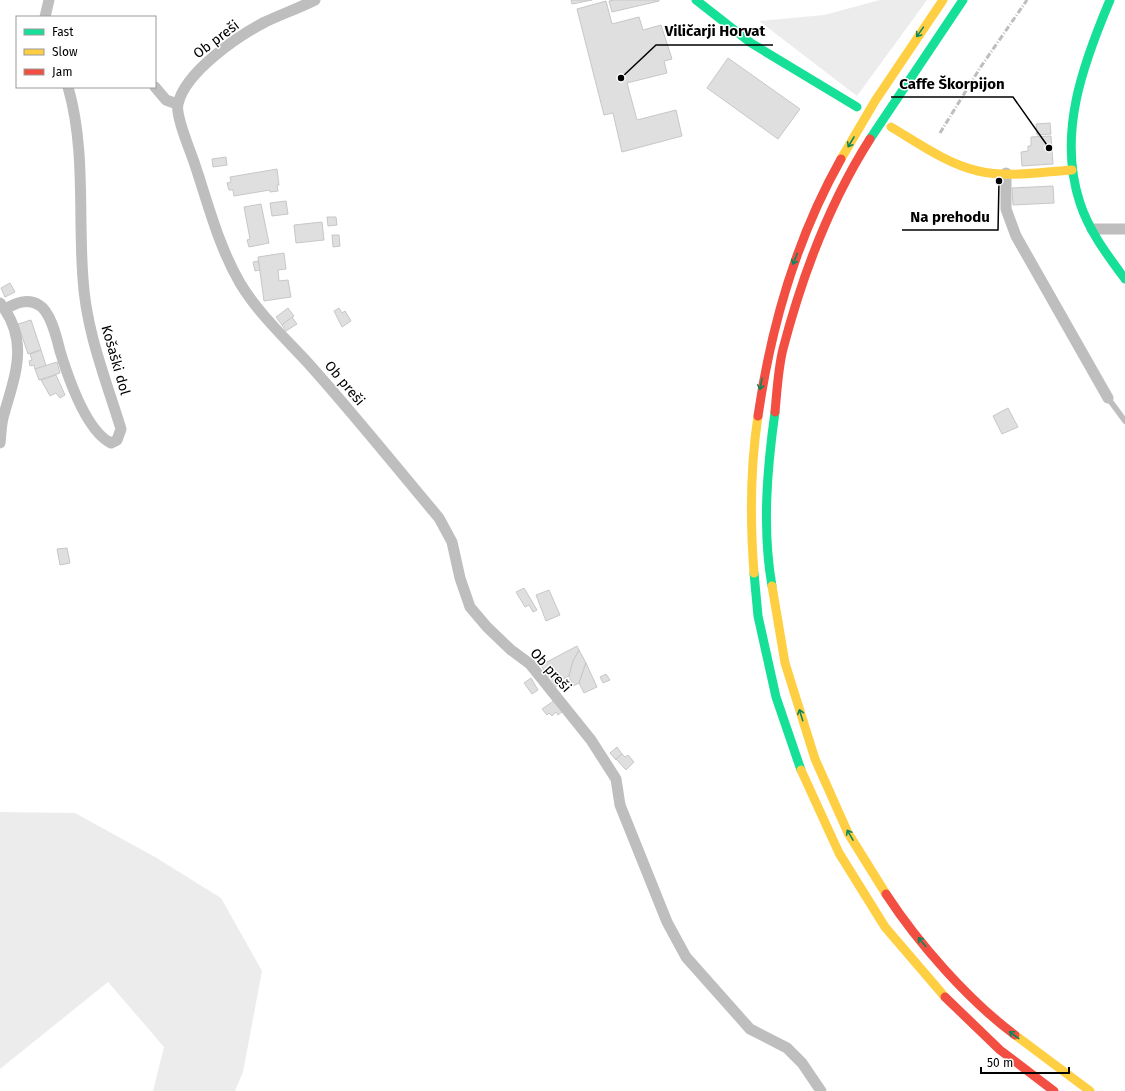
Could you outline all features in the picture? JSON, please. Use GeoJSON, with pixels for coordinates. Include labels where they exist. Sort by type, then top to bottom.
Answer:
{"type":"FeatureCollection","features":[{"type":"Feature","properties":{"kind":"main road"},"geometry":{"type":"LineString","coordinates":[[696,0],[751,43],[857,107]]}},
{"type":"Feature","properties":{"kind":"main road"},"geometry":{"type":"LineString","coordinates":[[942,0],[887,81],[838,164],[814,212],[787,280],[769,346],[758,403],[751,461],[750,539],[756,597],[768,666],[784,727],[798,766],[842,858],[886,929],[938,990],[987,1038],[1054,1091]]}},
{"type":"Feature","properties":{"kind":"main road"},"geometry":{"type":"LineString","coordinates":[[963,0],[868,143],[840,193],[809,265],[783,350],[768,462],[768,559],[785,663],[815,759],[848,833],[901,917],[952,977],[1000,1024],[1090,1091]]}},
{"type":"Feature","properties":{"kind":"main road"},"geometry":{"type":"LineString","coordinates":[[1110,0],[1082,76],[1072,115],[1072,170],[1079,202],[1092,229],[1106,254],[1125,279]]}},
{"type":"Feature","properties":{"kind":"main road"},"geometry":{"type":"LineString","coordinates":[[891,127],[924,147],[968,168],[1006,173],[1072,170]]}},
{"type":"Feature","properties":{"kind":"street"},"geometry":{"type":"LineString","coordinates":[[45,16],[49,0]]}},
{"type":"Feature","properties":{"kind":"street","name":"Ob preši"},"geometry":{"type":"LineString","coordinates":[[315,0],[264,23],[220,51],[200,68],[185,86],[177,104],[183,131],[220,242],[232,267],[250,298],[440,518],[452,542],[460,578],[470,607],[487,627],[511,650],[530,664],[591,740],[616,778],[620,805],[667,922],[686,956],[750,1029],[787,1048],[802,1063],[821,1091]]}},
{"type":"Feature","properties":{"kind":"street","name":"Košaški dol"},"geometry":{"type":"LineString","coordinates":[[3,306],[28,301],[41,306],[51,322],[65,367],[92,424],[103,439],[111,443],[117,440],[120,429],[94,343],[83,281],[77,124],[68,88]]}},
{"type":"Feature","properties":{"kind":"street"},"geometry":{"type":"LineString","coordinates":[[156,88],[166,100],[177,104]]}},
{"type":"Feature","properties":{"kind":"street"},"geometry":{"type":"LineString","coordinates":[[1006,173],[1006,209],[1016,236],[1108,398]]}},
{"type":"Feature","properties":{"kind":"street"},"geometry":{"type":"LineString","coordinates":[[1092,229],[1125,230]]}},
{"type":"Feature","properties":{"kind":"street"},"geometry":{"type":"LineString","coordinates":[[0,443],[3,419],[19,360],[17,339],[3,306]]}},
{"type":"Feature","properties":{"kind":"street"},"geometry":{"type":"LineString","coordinates":[[811,1075],[812,1091]]}},
{"type":"Feature","properties":{"kind":"lane"},"geometry":{"type":"LineString","coordinates":[[1108,398],[1125,421]]}},
{"type":"Feature","properties":{"kind":"shaded area"},"geometry":{"type":"Polygon","coordinates":[[[880,0],[927,0],[857,96],[759,21],[824,15],[880,0]]]}},
{"type":"Feature","properties":{"kind":"shaded area"},"geometry":{"type":"Polygon","coordinates":[[[0,812],[75,813],[155,857],[221,898],[262,971],[243,1072],[235,1091],[153,1091],[164,1047],[108,982],[0,1069],[0,812]]]}},
{"type":"Feature","properties":{"kind":"building"},"geometry":{"type":"Polygon","coordinates":[[[571,0],[592,0],[572,4],[571,0]]]}},
{"type":"Feature","properties":{"kind":"building"},"geometry":{"type":"Polygon","coordinates":[[[606,1],[612,24],[639,17],[643,30],[661,25],[672,59],[664,61],[667,73],[627,83],[637,120],[676,110],[682,136],[622,152],[613,113],[604,115],[577,9],[606,1]]]}},
{"type":"Feature","properties":{"kind":"building"},"geometry":{"type":"Polygon","coordinates":[[[609,1],[659,1],[612,12],[609,1]]]}},
{"type":"Feature","properties":{"kind":"building"},"geometry":{"type":"Polygon","coordinates":[[[728,58],[800,109],[778,139],[707,88],[728,58]]]}},
{"type":"Feature","properties":{"kind":"building"},"geometry":{"type":"Polygon","coordinates":[[[1050,123],[1051,134],[1037,135],[1036,124],[1050,123]]]}},
{"type":"Feature","properties":{"kind":"building"},"geometry":{"type":"Polygon","coordinates":[[[1051,136],[1053,164],[1022,166],[1021,152],[1028,151],[1028,146],[1031,146],[1031,137],[1051,136]]]}},
{"type":"Feature","properties":{"kind":"building"},"geometry":{"type":"Polygon","coordinates":[[[226,157],[227,165],[213,167],[212,159],[226,157]]]}},
{"type":"Feature","properties":{"kind":"building"},"geometry":{"type":"Polygon","coordinates":[[[277,169],[279,185],[277,185],[278,191],[270,192],[270,190],[234,196],[233,190],[229,190],[227,183],[231,182],[230,177],[277,169]]]}},
{"type":"Feature","properties":{"kind":"building"},"geometry":{"type":"Polygon","coordinates":[[[1053,186],[1054,203],[1013,205],[1012,188],[1053,186]]]}},
{"type":"Feature","properties":{"kind":"building"},"geometry":{"type":"Polygon","coordinates":[[[286,201],[288,214],[272,216],[270,203],[286,201]]]}},
{"type":"Feature","properties":{"kind":"building"},"geometry":{"type":"Polygon","coordinates":[[[261,204],[269,243],[249,247],[247,240],[250,239],[244,207],[261,204]]]}},
{"type":"Feature","properties":{"kind":"building"},"geometry":{"type":"Polygon","coordinates":[[[327,217],[336,217],[337,225],[328,226],[327,217]]]}},
{"type":"Feature","properties":{"kind":"building"},"geometry":{"type":"Polygon","coordinates":[[[322,222],[324,240],[296,243],[294,225],[322,222]]]}},
{"type":"Feature","properties":{"kind":"building"},"geometry":{"type":"Polygon","coordinates":[[[332,235],[339,235],[340,246],[333,247],[332,235]]]}},
{"type":"Feature","properties":{"kind":"building"},"geometry":{"type":"Polygon","coordinates":[[[284,253],[286,269],[278,270],[279,281],[288,280],[291,297],[264,301],[258,257],[284,253]]]}},
{"type":"Feature","properties":{"kind":"building"},"geometry":{"type":"Polygon","coordinates":[[[258,261],[260,270],[255,271],[253,262],[258,261]]]}},
{"type":"Feature","properties":{"kind":"building"},"geometry":{"type":"Polygon","coordinates":[[[10,283],[15,292],[5,297],[1,288],[10,283]]]}},
{"type":"Feature","properties":{"kind":"building"},"geometry":{"type":"Polygon","coordinates":[[[288,308],[294,316],[282,325],[276,317],[288,308]]]}},
{"type":"Feature","properties":{"kind":"building"},"geometry":{"type":"Polygon","coordinates":[[[339,308],[342,313],[345,311],[351,321],[342,327],[334,311],[339,308]]]}},
{"type":"Feature","properties":{"kind":"building"},"geometry":{"type":"Polygon","coordinates":[[[292,317],[297,324],[286,331],[282,325],[292,317]]]}},
{"type":"Feature","properties":{"kind":"building"},"geometry":{"type":"Polygon","coordinates":[[[31,320],[41,350],[28,354],[18,324],[31,320]]]}},
{"type":"Feature","properties":{"kind":"building"},"geometry":{"type":"Polygon","coordinates":[[[41,350],[46,366],[35,369],[34,365],[30,366],[29,361],[32,360],[30,354],[41,350]]]}},
{"type":"Feature","properties":{"kind":"building"},"geometry":{"type":"Polygon","coordinates":[[[57,362],[60,373],[39,380],[35,369],[57,362]]]}},
{"type":"Feature","properties":{"kind":"building"},"geometry":{"type":"Polygon","coordinates":[[[56,375],[65,395],[60,398],[56,393],[50,396],[41,380],[56,375]]]}},
{"type":"Feature","properties":{"kind":"building"},"geometry":{"type":"Polygon","coordinates":[[[1008,408],[1018,427],[1002,434],[993,416],[1008,408]]]}},
{"type":"Feature","properties":{"kind":"building"},"geometry":{"type":"Polygon","coordinates":[[[67,548],[70,563],[60,565],[57,549],[67,548]]]}},
{"type":"Feature","properties":{"kind":"building"},"geometry":{"type":"Polygon","coordinates":[[[524,588],[537,610],[533,612],[529,605],[525,607],[516,592],[524,588]]]}},
{"type":"Feature","properties":{"kind":"building"},"geometry":{"type":"Polygon","coordinates":[[[549,590],[560,615],[546,621],[536,595],[549,590]]]}},
{"type":"Feature","properties":{"kind":"building"},"geometry":{"type":"Polygon","coordinates":[[[577,646],[579,650],[573,661],[569,676],[559,681],[561,684],[553,688],[541,665],[577,646]]]}},
{"type":"Feature","properties":{"kind":"building"},"geometry":{"type":"Polygon","coordinates":[[[579,650],[586,663],[579,683],[573,686],[569,676],[573,661],[579,650]]]}},
{"type":"Feature","properties":{"kind":"building"},"geometry":{"type":"Polygon","coordinates":[[[586,663],[597,687],[584,693],[579,683],[586,663]]]}},
{"type":"Feature","properties":{"kind":"building"},"geometry":{"type":"Polygon","coordinates":[[[606,674],[610,680],[603,683],[600,677],[606,674]]]}},
{"type":"Feature","properties":{"kind":"building"},"geometry":{"type":"Polygon","coordinates":[[[531,678],[538,690],[532,694],[524,683],[531,678]]]}},
{"type":"Feature","properties":{"kind":"building"},"geometry":{"type":"Polygon","coordinates":[[[555,700],[563,711],[558,715],[556,712],[552,716],[549,713],[547,715],[542,709],[555,700]]]}},
{"type":"Feature","properties":{"kind":"building"},"geometry":{"type":"Polygon","coordinates":[[[617,747],[622,754],[616,760],[610,753],[617,747]]]}},
{"type":"Feature","properties":{"kind":"building"},"geometry":{"type":"Polygon","coordinates":[[[622,754],[625,757],[628,755],[634,762],[626,770],[616,759],[622,754]]]}},
{"type":"Feature","properties":{"kind":"railway"},"geometry":{"type":"LineString","coordinates":[[940,133],[980,68],[1027,0]]}},
{"type":"Feature","properties":{"kind":"traffic: fast"},"geometry":{"type":"LineString","coordinates":[[696,0],[751,43],[857,107]]}},
{"type":"Feature","properties":{"kind":"traffic: fast"},"geometry":{"type":"LineString","coordinates":[[870,139],[963,0]]}},
{"type":"Feature","properties":{"kind":"traffic: fast"},"geometry":{"type":"LineString","coordinates":[[1110,0],[1091,49],[1076,100],[1072,125],[1071,151],[1074,177],[1080,203],[1088,223],[1125,279]]}},
{"type":"Feature","properties":{"kind":"traffic: fast"},"geometry":{"type":"LineString","coordinates":[[772,586],[766,521],[768,477],[775,412]]}},
{"type":"Feature","properties":{"kind":"traffic: fast"},"geometry":{"type":"LineString","coordinates":[[754,573],[758,616],[776,697],[801,770]]}},
{"type":"Feature","properties":{"kind":"traffic: slow"},"geometry":{"type":"LineString","coordinates":[[841,159],[875,101],[943,0]]}},
{"type":"Feature","properties":{"kind":"traffic: slow"},"geometry":{"type":"LineString","coordinates":[[891,127],[944,158],[966,168],[978,171],[1013,174],[1072,170]]}},
{"type":"Feature","properties":{"kind":"traffic: slow"},"geometry":{"type":"LineString","coordinates":[[754,573],[752,534],[752,475],[758,416]]}},
{"type":"Feature","properties":{"kind":"traffic: slow"},"geometry":{"type":"LineString","coordinates":[[772,586],[785,663],[815,759],[848,833],[886,894]]}},
{"type":"Feature","properties":{"kind":"traffic: slow"},"geometry":{"type":"LineString","coordinates":[[801,770],[839,853],[885,927],[945,997]]}},
{"type":"Feature","properties":{"kind":"traffic: slow"},"geometry":{"type":"LineString","coordinates":[[1015,1035],[1090,1091]]}},
{"type":"Feature","properties":{"kind":"traffic: jam"},"geometry":{"type":"LineString","coordinates":[[775,412],[781,357],[808,267],[842,188],[870,139]]}},
{"type":"Feature","properties":{"kind":"traffic: jam"},"geometry":{"type":"LineString","coordinates":[[758,416],[763,382],[778,316],[798,252],[825,189],[841,159]]}},
{"type":"Feature","properties":{"kind":"traffic: jam"},"geometry":{"type":"LineString","coordinates":[[886,894],[913,932],[945,970],[997,1021],[1015,1035]]}},
{"type":"Feature","properties":{"kind":"traffic: jam"},"geometry":{"type":"LineString","coordinates":[[945,997],[1000,1050],[1054,1091]]}},
{"type":"Feature","properties":{"kind":"place","name":"Viličarji Horvat"},"geometry":{"type":"Point","coordinates":[621,78]}},
{"type":"Feature","properties":{"kind":"place","name":"Caffe Škorpijon"},"geometry":{"type":"Point","coordinates":[1049,148]}},
{"type":"Feature","properties":{"kind":"place","name":"Na prehodu"},"geometry":{"type":"Point","coordinates":[999,181]}}]}
